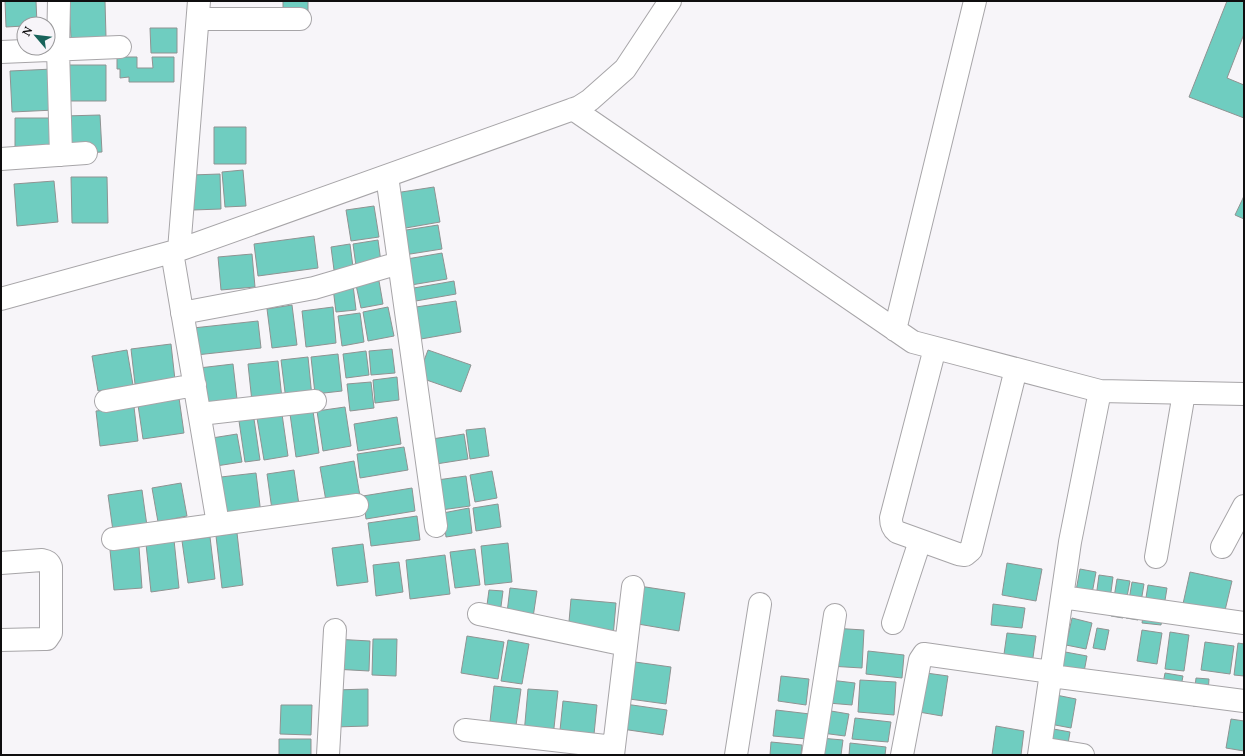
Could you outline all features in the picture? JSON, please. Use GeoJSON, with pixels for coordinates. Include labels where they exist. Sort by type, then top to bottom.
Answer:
{"type":"FeatureCollection","features":[{"type":"Feature","properties":{"kind":"street"},"geometry":{"type":"LineString","coordinates":[[58,1],[61,154]]}},
{"type":"Feature","properties":{"kind":"street"},"geometry":{"type":"LineString","coordinates":[[1,299],[175,251],[573,109],[590,100],[625,69],[670,1]]}},
{"type":"Feature","properties":{"kind":"street"},"geometry":{"type":"LineString","coordinates":[[895,330],[975,1]]}},
{"type":"Feature","properties":{"kind":"street"},"geometry":{"type":"LineString","coordinates":[[218,524],[182,313],[175,251],[199,10],[300,19]]}},
{"type":"Feature","properties":{"kind":"street"},"geometry":{"type":"LineString","coordinates":[[1,52],[120,47]]}},
{"type":"Feature","properties":{"kind":"street"},"geometry":{"type":"LineString","coordinates":[[573,109],[913,342],[1100,392],[1244,394]]}},
{"type":"Feature","properties":{"kind":"street"},"geometry":{"type":"LineString","coordinates":[[1,159],[86,153]]}},
{"type":"Feature","properties":{"kind":"street"},"geometry":{"type":"LineString","coordinates":[[387,176],[436,526]]}},
{"type":"Feature","properties":{"kind":"street"},"geometry":{"type":"LineString","coordinates":[[182,313],[314,288],[399,263]]}},
{"type":"Feature","properties":{"kind":"street"},"geometry":{"type":"LineString","coordinates":[[935,348],[891,518],[891,523],[896,532],[958,554],[965,555],[971,550],[1016,369]]}},
{"type":"Feature","properties":{"kind":"street"},"geometry":{"type":"LineString","coordinates":[[106,400],[195,384]]}},
{"type":"Feature","properties":{"kind":"street"},"geometry":{"type":"LineString","coordinates":[[1083,755],[1040,751],[1070,542],[1100,392]]}},
{"type":"Feature","properties":{"kind":"street"},"geometry":{"type":"LineString","coordinates":[[1156,557],[1184,393]]}},
{"type":"Feature","properties":{"kind":"street"},"geometry":{"type":"LineString","coordinates":[[200,414],[315,400]]}},
{"type":"Feature","properties":{"kind":"street"},"geometry":{"type":"LineString","coordinates":[[112,539],[356,505]]}},
{"type":"Feature","properties":{"kind":"street"},"geometry":{"type":"LineString","coordinates":[[1222,547],[1244,506]]}},
{"type":"Feature","properties":{"kind":"street"},"geometry":{"type":"LineString","coordinates":[[893,623],[920,541]]}},
{"type":"Feature","properties":{"kind":"street"},"geometry":{"type":"LineString","coordinates":[[1,563],[42,560],[47,561],[51,567],[51,632],[47,639],[1,640]]}},
{"type":"Feature","properties":{"kind":"street"},"geometry":{"type":"LineString","coordinates":[[465,730],[520,746],[614,751],[633,587]]}},
{"type":"Feature","properties":{"kind":"street"},"geometry":{"type":"LineString","coordinates":[[1062,597],[1244,623]]}},
{"type":"Feature","properties":{"kind":"street"},"geometry":{"type":"LineString","coordinates":[[736,755],[760,604]]}},
{"type":"Feature","properties":{"kind":"street"},"geometry":{"type":"LineString","coordinates":[[479,614],[626,645]]}},
{"type":"Feature","properties":{"kind":"street"},"geometry":{"type":"LineString","coordinates":[[813,755],[835,615]]}},
{"type":"Feature","properties":{"kind":"street"},"geometry":{"type":"LineString","coordinates":[[328,755],[335,630]]}},
{"type":"Feature","properties":{"kind":"street"},"geometry":{"type":"LineString","coordinates":[[902,755],[920,660],[924,654],[1244,702]]}},
{"type":"Feature","properties":{"kind":"building"},"geometry":{"type":"Polygon","coordinates":[[[5,1],[36,1],[37,16],[16,16],[16,26],[6,27],[5,1]]]}},
{"type":"Feature","properties":{"kind":"building"},"geometry":{"type":"Polygon","coordinates":[[[69,1],[105,1],[106,37],[71,38],[69,1]]]}},
{"type":"Feature","properties":{"kind":"building"},"geometry":{"type":"Polygon","coordinates":[[[283,1],[308,1],[308,24],[283,24],[283,1]]]}},
{"type":"Feature","properties":{"kind":"building"},"geometry":{"type":"Polygon","coordinates":[[[1227,1],[1244,1],[1244,34],[1227,78],[1244,85],[1244,118],[1189,97],[1227,1]]]}},
{"type":"Feature","properties":{"kind":"building"},"geometry":{"type":"Polygon","coordinates":[[[150,28],[177,28],[177,53],[151,53],[150,28]]]}},
{"type":"Feature","properties":{"kind":"building"},"geometry":{"type":"Polygon","coordinates":[[[117,57],[137,57],[137,68],[153,68],[152,57],[174,57],[174,82],[129,82],[129,77],[120,78],[120,69],[117,69],[117,57]]]}},
{"type":"Feature","properties":{"kind":"building"},"geometry":{"type":"Polygon","coordinates":[[[67,65],[106,65],[106,101],[67,101],[67,65]]]}},
{"type":"Feature","properties":{"kind":"building"},"geometry":{"type":"Polygon","coordinates":[[[53,69],[55,110],[12,112],[10,71],[53,69]]]}},
{"type":"Feature","properties":{"kind":"building"},"geometry":{"type":"Polygon","coordinates":[[[100,115],[102,152],[65,154],[64,116],[100,115]]]}},
{"type":"Feature","properties":{"kind":"building"},"geometry":{"type":"Polygon","coordinates":[[[15,118],[52,118],[52,155],[15,155],[15,118]]]}},
{"type":"Feature","properties":{"kind":"building"},"geometry":{"type":"Polygon","coordinates":[[[214,127],[246,127],[246,164],[214,164],[214,127]]]}},
{"type":"Feature","properties":{"kind":"building"},"geometry":{"type":"Polygon","coordinates":[[[243,170],[246,206],[225,207],[222,172],[243,170]]]}},
{"type":"Feature","properties":{"kind":"building"},"geometry":{"type":"Polygon","coordinates":[[[220,174],[221,209],[193,210],[191,175],[220,174]]]}},
{"type":"Feature","properties":{"kind":"building"},"geometry":{"type":"Polygon","coordinates":[[[71,177],[107,177],[108,223],[72,223],[71,177]]]}},
{"type":"Feature","properties":{"kind":"building"},"geometry":{"type":"Polygon","coordinates":[[[54,181],[58,222],[17,226],[14,184],[54,181]]]}},
{"type":"Feature","properties":{"kind":"building"},"geometry":{"type":"Polygon","coordinates":[[[434,187],[440,222],[400,229],[395,193],[434,187]]]}},
{"type":"Feature","properties":{"kind":"building"},"geometry":{"type":"Polygon","coordinates":[[[1244,196],[1244,219],[1235,215],[1244,196]]]}},
{"type":"Feature","properties":{"kind":"building"},"geometry":{"type":"Polygon","coordinates":[[[374,206],[379,237],[351,241],[346,210],[374,206]]]}},
{"type":"Feature","properties":{"kind":"building"},"geometry":{"type":"Polygon","coordinates":[[[438,225],[442,249],[404,255],[400,231],[438,225]]]}},
{"type":"Feature","properties":{"kind":"building"},"geometry":{"type":"Polygon","coordinates":[[[314,236],[318,268],[258,276],[254,244],[314,236]]]}},
{"type":"Feature","properties":{"kind":"building"},"geometry":{"type":"Polygon","coordinates":[[[378,240],[381,262],[356,266],[353,244],[378,240]]]}},
{"type":"Feature","properties":{"kind":"building"},"geometry":{"type":"Polygon","coordinates":[[[350,244],[353,267],[334,270],[331,247],[350,244]]]}},
{"type":"Feature","properties":{"kind":"building"},"geometry":{"type":"Polygon","coordinates":[[[442,253],[447,279],[411,285],[407,259],[442,253]]]}},
{"type":"Feature","properties":{"kind":"building"},"geometry":{"type":"Polygon","coordinates":[[[252,254],[255,287],[221,290],[218,257],[252,254]]]}},
{"type":"Feature","properties":{"kind":"building"},"geometry":{"type":"Polygon","coordinates":[[[379,281],[383,304],[361,308],[356,285],[379,281]]]}},
{"type":"Feature","properties":{"kind":"building"},"geometry":{"type":"Polygon","coordinates":[[[454,281],[456,294],[410,302],[408,289],[454,281]]]}},
{"type":"Feature","properties":{"kind":"building"},"geometry":{"type":"Polygon","coordinates":[[[353,285],[356,310],[336,312],[333,288],[353,285]]]}},
{"type":"Feature","properties":{"kind":"building"},"geometry":{"type":"Polygon","coordinates":[[[456,301],[461,332],[421,339],[416,307],[456,301]]]}},
{"type":"Feature","properties":{"kind":"building"},"geometry":{"type":"Polygon","coordinates":[[[292,305],[297,345],[272,348],[267,309],[292,305]]]}},
{"type":"Feature","properties":{"kind":"building"},"geometry":{"type":"Polygon","coordinates":[[[333,307],[336,343],[306,347],[302,311],[333,307]]]}},
{"type":"Feature","properties":{"kind":"building"},"geometry":{"type":"Polygon","coordinates":[[[388,307],[394,336],[368,341],[363,312],[388,307]]]}},
{"type":"Feature","properties":{"kind":"building"},"geometry":{"type":"Polygon","coordinates":[[[360,313],[364,342],[342,346],[338,316],[360,313]]]}},
{"type":"Feature","properties":{"kind":"building"},"geometry":{"type":"Polygon","coordinates":[[[258,321],[261,348],[196,355],[193,328],[258,321]]]}},
{"type":"Feature","properties":{"kind":"building"},"geometry":{"type":"Polygon","coordinates":[[[171,344],[175,380],[135,384],[131,349],[171,344]]]}},
{"type":"Feature","properties":{"kind":"building"},"geometry":{"type":"Polygon","coordinates":[[[392,349],[395,373],[371,375],[369,351],[392,349]]]}},
{"type":"Feature","properties":{"kind":"building"},"geometry":{"type":"Polygon","coordinates":[[[127,350],[133,385],[98,391],[92,356],[127,350]]]}},
{"type":"Feature","properties":{"kind":"building"},"geometry":{"type":"Polygon","coordinates":[[[428,350],[471,365],[461,392],[418,377],[428,350]]]}},
{"type":"Feature","properties":{"kind":"building"},"geometry":{"type":"Polygon","coordinates":[[[366,351],[369,375],[346,378],[343,354],[366,351]]]}},
{"type":"Feature","properties":{"kind":"building"},"geometry":{"type":"Polygon","coordinates":[[[338,354],[342,391],[315,394],[311,357],[338,354]]]}},
{"type":"Feature","properties":{"kind":"building"},"geometry":{"type":"Polygon","coordinates":[[[308,357],[312,397],[286,400],[281,360],[308,357]]]}},
{"type":"Feature","properties":{"kind":"building"},"geometry":{"type":"Polygon","coordinates":[[[278,361],[282,399],[252,402],[248,364],[278,361]]]}},
{"type":"Feature","properties":{"kind":"building"},"geometry":{"type":"Polygon","coordinates":[[[233,364],[237,399],[203,403],[199,368],[233,364]]]}},
{"type":"Feature","properties":{"kind":"building"},"geometry":{"type":"Polygon","coordinates":[[[397,377],[399,400],[375,403],[373,380],[397,377]]]}},
{"type":"Feature","properties":{"kind":"building"},"geometry":{"type":"Polygon","coordinates":[[[371,382],[374,408],[350,411],[347,384],[371,382]]]}},
{"type":"Feature","properties":{"kind":"building"},"geometry":{"type":"Polygon","coordinates":[[[179,398],[184,433],[143,439],[138,405],[179,398]]]}},
{"type":"Feature","properties":{"kind":"building"},"geometry":{"type":"Polygon","coordinates":[[[134,407],[138,441],[100,446],[96,411],[134,407]]]}},
{"type":"Feature","properties":{"kind":"building"},"geometry":{"type":"Polygon","coordinates":[[[345,407],[351,446],[323,451],[317,411],[345,407]]]}},
{"type":"Feature","properties":{"kind":"building"},"geometry":{"type":"Polygon","coordinates":[[[313,411],[319,453],[296,457],[290,414],[313,411]]]}},
{"type":"Feature","properties":{"kind":"building"},"geometry":{"type":"Polygon","coordinates":[[[282,414],[288,456],[264,460],[257,418],[282,414]]]}},
{"type":"Feature","properties":{"kind":"building"},"geometry":{"type":"Polygon","coordinates":[[[397,417],[401,444],[358,451],[354,424],[397,417]]]}},
{"type":"Feature","properties":{"kind":"building"},"geometry":{"type":"Polygon","coordinates":[[[254,419],[260,460],[245,462],[239,421],[254,419]]]}},
{"type":"Feature","properties":{"kind":"building"},"geometry":{"type":"Polygon","coordinates":[[[485,428],[489,456],[470,459],[466,430],[485,428]]]}},
{"type":"Feature","properties":{"kind":"building"},"geometry":{"type":"Polygon","coordinates":[[[237,434],[242,462],[216,466],[212,438],[237,434]]]}},
{"type":"Feature","properties":{"kind":"building"},"geometry":{"type":"Polygon","coordinates":[[[464,434],[468,459],[436,464],[432,439],[464,434]]]}},
{"type":"Feature","properties":{"kind":"building"},"geometry":{"type":"Polygon","coordinates":[[[404,447],[408,470],[360,478],[357,454],[404,447]]]}},
{"type":"Feature","properties":{"kind":"building"},"geometry":{"type":"Polygon","coordinates":[[[354,461],[360,496],[326,501],[320,467],[354,461]]]}},
{"type":"Feature","properties":{"kind":"building"},"geometry":{"type":"Polygon","coordinates":[[[294,470],[299,505],[272,510],[267,474],[294,470]]]}},
{"type":"Feature","properties":{"kind":"building"},"geometry":{"type":"Polygon","coordinates":[[[492,471],[497,498],[475,502],[470,475],[492,471]]]}},
{"type":"Feature","properties":{"kind":"building"},"geometry":{"type":"Polygon","coordinates":[[[256,473],[261,514],[225,518],[221,477],[256,473]]]}},
{"type":"Feature","properties":{"kind":"building"},"geometry":{"type":"Polygon","coordinates":[[[466,476],[470,506],[441,510],[437,480],[466,476]]]}},
{"type":"Feature","properties":{"kind":"building"},"geometry":{"type":"Polygon","coordinates":[[[181,483],[187,516],[158,522],[152,488],[181,483]]]}},
{"type":"Feature","properties":{"kind":"building"},"geometry":{"type":"Polygon","coordinates":[[[412,488],[415,511],[366,519],[363,496],[412,488]]]}},
{"type":"Feature","properties":{"kind":"building"},"geometry":{"type":"Polygon","coordinates":[[[142,490],[147,526],[113,531],[108,495],[142,490]]]}},
{"type":"Feature","properties":{"kind":"building"},"geometry":{"type":"Polygon","coordinates":[[[498,504],[501,527],[476,531],[473,508],[498,504]]]}},
{"type":"Feature","properties":{"kind":"building"},"geometry":{"type":"Polygon","coordinates":[[[469,508],[472,533],[446,537],[443,513],[469,508]]]}},
{"type":"Feature","properties":{"kind":"building"},"geometry":{"type":"Polygon","coordinates":[[[417,516],[420,540],[371,546],[368,523],[417,516]]]}},
{"type":"Feature","properties":{"kind":"building"},"geometry":{"type":"Polygon","coordinates":[[[237,533],[243,585],[222,588],[216,536],[237,533]]]}},
{"type":"Feature","properties":{"kind":"building"},"geometry":{"type":"Polygon","coordinates":[[[210,537],[215,579],[188,583],[182,541],[210,537]]]}},
{"type":"Feature","properties":{"kind":"building"},"geometry":{"type":"Polygon","coordinates":[[[174,540],[179,588],[151,592],[146,544],[174,540]]]}},
{"type":"Feature","properties":{"kind":"building"},"geometry":{"type":"Polygon","coordinates":[[[508,543],[512,582],[485,585],[481,546],[508,543]]]}},
{"type":"Feature","properties":{"kind":"building"},"geometry":{"type":"Polygon","coordinates":[[[363,544],[368,582],[337,586],[332,548],[363,544]]]}},
{"type":"Feature","properties":{"kind":"building"},"geometry":{"type":"Polygon","coordinates":[[[139,547],[142,588],[114,590],[110,550],[139,547]]]}},
{"type":"Feature","properties":{"kind":"building"},"geometry":{"type":"Polygon","coordinates":[[[475,549],[480,585],[455,588],[450,552],[475,549]]]}},
{"type":"Feature","properties":{"kind":"building"},"geometry":{"type":"Polygon","coordinates":[[[445,555],[450,594],[410,599],[406,560],[445,555]]]}},
{"type":"Feature","properties":{"kind":"building"},"geometry":{"type":"Polygon","coordinates":[[[399,562],[403,592],[376,596],[373,565],[399,562]]]}},
{"type":"Feature","properties":{"kind":"building"},"geometry":{"type":"Polygon","coordinates":[[[1007,563],[1042,569],[1036,601],[1002,595],[1007,563]]]}},
{"type":"Feature","properties":{"kind":"building"},"geometry":{"type":"Polygon","coordinates":[[[1080,569],[1096,572],[1089,610],[1073,607],[1080,569]]]}},
{"type":"Feature","properties":{"kind":"building"},"geometry":{"type":"Polygon","coordinates":[[[1190,572],[1232,581],[1222,623],[1181,613],[1190,572]]]}},
{"type":"Feature","properties":{"kind":"building"},"geometry":{"type":"Polygon","coordinates":[[[1099,575],[1113,577],[1108,614],[1094,612],[1099,575]]]}},
{"type":"Feature","properties":{"kind":"building"},"geometry":{"type":"Polygon","coordinates":[[[1117,579],[1130,581],[1123,618],[1111,616],[1117,579]]]}},
{"type":"Feature","properties":{"kind":"building"},"geometry":{"type":"Polygon","coordinates":[[[1132,582],[1144,584],[1138,620],[1126,618],[1132,582]]]}},
{"type":"Feature","properties":{"kind":"building"},"geometry":{"type":"Polygon","coordinates":[[[1148,585],[1167,588],[1161,625],[1142,623],[1148,585]]]}},
{"type":"Feature","properties":{"kind":"building"},"geometry":{"type":"Polygon","coordinates":[[[639,586],[685,593],[679,631],[632,623],[639,586]]]}},
{"type":"Feature","properties":{"kind":"building"},"geometry":{"type":"Polygon","coordinates":[[[510,588],[537,591],[532,624],[506,621],[510,588]]]}},
{"type":"Feature","properties":{"kind":"building"},"geometry":{"type":"Polygon","coordinates":[[[489,590],[503,591],[499,622],[485,620],[489,590]]]}},
{"type":"Feature","properties":{"kind":"building"},"geometry":{"type":"Polygon","coordinates":[[[571,599],[616,603],[613,637],[568,633],[571,599]]]}},
{"type":"Feature","properties":{"kind":"building"},"geometry":{"type":"Polygon","coordinates":[[[993,604],[1025,608],[1022,628],[991,625],[993,604]]]}},
{"type":"Feature","properties":{"kind":"building"},"geometry":{"type":"Polygon","coordinates":[[[1072,618],[1092,623],[1086,649],[1066,645],[1072,618]]]}},
{"type":"Feature","properties":{"kind":"building"},"geometry":{"type":"Polygon","coordinates":[[[832,628],[864,630],[862,668],[829,666],[832,628]]]}},
{"type":"Feature","properties":{"kind":"building"},"geometry":{"type":"Polygon","coordinates":[[[1097,628],[1109,630],[1105,650],[1093,648],[1097,628]]]}},
{"type":"Feature","properties":{"kind":"building"},"geometry":{"type":"Polygon","coordinates":[[[1142,630],[1162,633],[1157,664],[1137,661],[1142,630]]]}},
{"type":"Feature","properties":{"kind":"building"},"geometry":{"type":"Polygon","coordinates":[[[1170,632],[1189,635],[1184,671],[1165,669],[1170,632]]]}},
{"type":"Feature","properties":{"kind":"building"},"geometry":{"type":"Polygon","coordinates":[[[1007,633],[1036,636],[1030,679],[1001,675],[1007,633]]]}},
{"type":"Feature","properties":{"kind":"building"},"geometry":{"type":"Polygon","coordinates":[[[467,636],[504,642],[498,679],[461,673],[467,636]]]}},
{"type":"Feature","properties":{"kind":"building"},"geometry":{"type":"Polygon","coordinates":[[[334,639],[370,641],[369,671],[333,669],[334,639]]]}},
{"type":"Feature","properties":{"kind":"building"},"geometry":{"type":"Polygon","coordinates":[[[373,639],[397,639],[396,676],[372,675],[373,639]]]}},
{"type":"Feature","properties":{"kind":"building"},"geometry":{"type":"Polygon","coordinates":[[[508,640],[529,644],[522,684],[501,681],[508,640]]]}},
{"type":"Feature","properties":{"kind":"building"},"geometry":{"type":"Polygon","coordinates":[[[1205,642],[1234,646],[1230,674],[1201,670],[1205,642]]]}},
{"type":"Feature","properties":{"kind":"building"},"geometry":{"type":"Polygon","coordinates":[[[1238,643],[1244,644],[1244,676],[1234,675],[1238,643]]]}},
{"type":"Feature","properties":{"kind":"building"},"geometry":{"type":"Polygon","coordinates":[[[868,651],[904,655],[902,678],[866,674],[868,651]]]}},
{"type":"Feature","properties":{"kind":"building"},"geometry":{"type":"Polygon","coordinates":[[[1060,651],[1087,656],[1081,688],[1054,683],[1060,651]]]}},
{"type":"Feature","properties":{"kind":"building"},"geometry":{"type":"Polygon","coordinates":[[[628,661],[671,667],[666,704],[622,698],[628,661]]]}},
{"type":"Feature","properties":{"kind":"building"},"geometry":{"type":"Polygon","coordinates":[[[919,672],[948,676],[942,716],[913,711],[919,672]]]}},
{"type":"Feature","properties":{"kind":"building"},"geometry":{"type":"Polygon","coordinates":[[[1165,673],[1183,676],[1179,697],[1161,694],[1165,673]]]}},
{"type":"Feature","properties":{"kind":"building"},"geometry":{"type":"Polygon","coordinates":[[[781,676],[809,679],[806,705],[778,701],[781,676]]]}},
{"type":"Feature","properties":{"kind":"building"},"geometry":{"type":"Polygon","coordinates":[[[1196,678],[1209,679],[1207,707],[1193,706],[1196,678]]]}},
{"type":"Feature","properties":{"kind":"building"},"geometry":{"type":"Polygon","coordinates":[[[830,680],[855,683],[852,705],[828,703],[830,680]]]}},
{"type":"Feature","properties":{"kind":"building"},"geometry":{"type":"Polygon","coordinates":[[[860,680],[896,682],[894,715],[858,712],[860,680]]]}},
{"type":"Feature","properties":{"kind":"building"},"geometry":{"type":"Polygon","coordinates":[[[494,686],[521,689],[515,733],[489,730],[494,686]]]}},
{"type":"Feature","properties":{"kind":"building"},"geometry":{"type":"Polygon","coordinates":[[[368,689],[368,726],[334,727],[334,690],[368,689]]]}},
{"type":"Feature","properties":{"kind":"building"},"geometry":{"type":"Polygon","coordinates":[[[528,689],[558,691],[553,737],[524,734],[528,689]]]}},
{"type":"Feature","properties":{"kind":"building"},"geometry":{"type":"Polygon","coordinates":[[[1056,695],[1076,699],[1071,728],[1050,724],[1056,695]]]}},
{"type":"Feature","properties":{"kind":"building"},"geometry":{"type":"Polygon","coordinates":[[[563,701],[597,705],[593,744],[559,740],[563,701]]]}},
{"type":"Feature","properties":{"kind":"building"},"geometry":{"type":"Polygon","coordinates":[[[618,703],[667,710],[663,735],[615,728],[618,703]]]}},
{"type":"Feature","properties":{"kind":"building"},"geometry":{"type":"Polygon","coordinates":[[[281,705],[312,705],[311,735],[280,734],[281,705]]]}},
{"type":"Feature","properties":{"kind":"building"},"geometry":{"type":"Polygon","coordinates":[[[776,710],[810,714],[807,739],[773,736],[776,710]]]}},
{"type":"Feature","properties":{"kind":"building"},"geometry":{"type":"Polygon","coordinates":[[[825,710],[849,714],[845,736],[822,733],[825,710]]]}},
{"type":"Feature","properties":{"kind":"building"},"geometry":{"type":"Polygon","coordinates":[[[855,718],[891,722],[888,742],[852,739],[855,718]]]}},
{"type":"Feature","properties":{"kind":"building"},"geometry":{"type":"Polygon","coordinates":[[[1231,719],[1244,721],[1244,751],[1226,748],[1231,719]]]}},
{"type":"Feature","properties":{"kind":"building"},"geometry":{"type":"Polygon","coordinates":[[[996,726],[1024,731],[1021,755],[992,755],[996,726]]]}},
{"type":"Feature","properties":{"kind":"building"},"geometry":{"type":"Polygon","coordinates":[[[1048,728],[1070,732],[1066,755],[1043,755],[1048,728]]]}},
{"type":"Feature","properties":{"kind":"building"},"geometry":{"type":"Polygon","coordinates":[[[820,738],[843,740],[841,755],[818,755],[820,738]]]}},
{"type":"Feature","properties":{"kind":"building"},"geometry":{"type":"Polygon","coordinates":[[[279,739],[311,739],[311,755],[279,755],[279,739]]]}},
{"type":"Feature","properties":{"kind":"building"},"geometry":{"type":"Polygon","coordinates":[[[771,742],[802,745],[801,755],[770,755],[771,742]]]}},
{"type":"Feature","properties":{"kind":"building"},"geometry":{"type":"Polygon","coordinates":[[[850,743],[886,747],[885,755],[849,755],[850,743]]]}}]}
